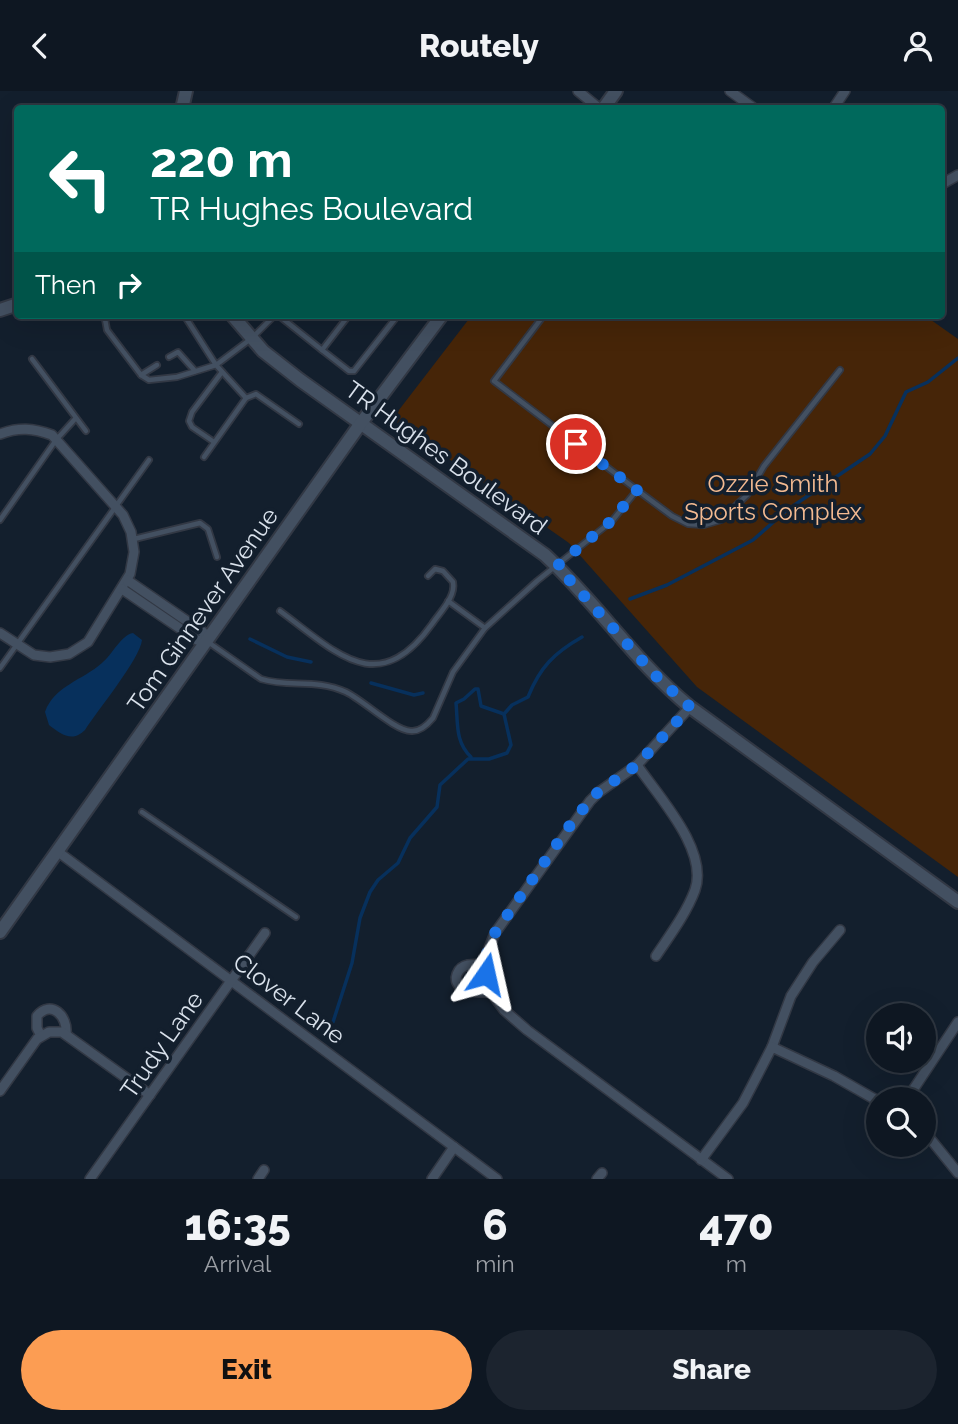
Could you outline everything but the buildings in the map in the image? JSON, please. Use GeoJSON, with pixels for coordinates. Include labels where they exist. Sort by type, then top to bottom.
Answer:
{"type":"FeatureCollection","features":[{"type":"Feature","properties":{"kind":"main road"},"geometry":{"type":"LineString","coordinates":[[605,105],[616,91]]}},
{"type":"Feature","properties":{"kind":"main road","name":"TR Hughes Boulevard"},"geometry":{"type":"LineString","coordinates":[[235,319],[263,351],[290,373],[509,527],[557,566],[661,681],[690,707],[958,902]]}},
{"type":"Feature","properties":{"kind":"main road","name":"Tom Ginnever Avenue"},"geometry":{"type":"LineString","coordinates":[[0,932],[361,423],[439,319]]}},
{"type":"Feature","properties":{"kind":"street"},"geometry":{"type":"LineString","coordinates":[[578,91],[597,105]]}},
{"type":"Feature","properties":{"kind":"street"},"geometry":{"type":"LineString","coordinates":[[730,91],[749,105]]}},
{"type":"Feature","properties":{"kind":"street"},"geometry":{"type":"LineString","coordinates":[[0,434],[16,428],[36,429],[52,435],[123,515],[134,552],[125,585],[88,642],[69,654],[50,657],[34,655],[0,633]]}},
{"type":"Feature","properties":{"kind":"street"},"geometry":{"type":"LineString","coordinates":[[125,585],[197,640],[207,641]]}},
{"type":"Feature","properties":{"kind":"street"},"geometry":{"type":"LineString","coordinates":[[690,707],[637,765],[598,792],[575,818],[495,933],[486,956],[486,965],[488,988],[504,1010],[527,1030],[728,1179]]}},
{"type":"Feature","properties":{"kind":"street"},"geometry":{"type":"LineString","coordinates":[[637,765],[683,832],[692,847],[697,864],[696,887],[681,919],[656,956]]}},
{"type":"Feature","properties":{"kind":"street","name":"Clover Lane"},"geometry":{"type":"LineString","coordinates":[[57,851],[497,1179]]}},
{"type":"Feature","properties":{"kind":"street"},"geometry":{"type":"LineString","coordinates":[[701,1160],[743,1103],[772,1047],[791,996],[813,962],[840,930]]}},
{"type":"Feature","properties":{"kind":"street","name":"Trudy Lane"},"geometry":{"type":"LineString","coordinates":[[90,1179],[265,933]]}},
{"type":"Feature","properties":{"kind":"street"},"geometry":{"type":"LineString","coordinates":[[486,965],[466,965],[456,977],[461,987],[491,992]]}},
{"type":"Feature","properties":{"kind":"street"},"geometry":{"type":"LineString","coordinates":[[66,1034],[63,1017],[57,1010],[42,1010],[37,1016],[37,1027],[45,1034],[66,1034],[150,1095]]}},
{"type":"Feature","properties":{"kind":"street"},"geometry":{"type":"LineString","coordinates":[[915,1087],[958,1022]]}},
{"type":"Feature","properties":{"kind":"street"},"geometry":{"type":"LineString","coordinates":[[0,1091],[45,1034]]}},
{"type":"Feature","properties":{"kind":"street"},"geometry":{"type":"LineString","coordinates":[[772,1047],[866,1094]]}},
{"type":"Feature","properties":{"kind":"street"},"geometry":{"type":"LineString","coordinates":[[936,1146],[958,1173]]}},
{"type":"Feature","properties":{"kind":"street"},"geometry":{"type":"LineString","coordinates":[[432,1179],[454,1147]]}},
{"type":"Feature","properties":{"kind":"street"},"geometry":{"type":"LineString","coordinates":[[258,1179],[264,1170]]}},
{"type":"Feature","properties":{"kind":"lane"},"geometry":{"type":"LineString","coordinates":[[104,319],[107,330],[141,375],[149,380],[160,380],[216,365],[273,319]]}},
{"type":"Feature","properties":{"kind":"lane"},"geometry":{"type":"LineString","coordinates":[[187,319],[216,365],[246,398]]}},
{"type":"Feature","properties":{"kind":"lane"},"geometry":{"type":"LineString","coordinates":[[282,319],[349,371],[354,371],[395,319]]}},
{"type":"Feature","properties":{"kind":"lane"},"geometry":{"type":"LineString","coordinates":[[322,350],[346,319]]}},
{"type":"Feature","properties":{"kind":"lane"},"geometry":{"type":"LineString","coordinates":[[541,319],[494,381],[671,516],[688,524],[721,520],[747,495],[764,465],[840,370]]}},
{"type":"Feature","properties":{"kind":"lane"},"geometry":{"type":"LineString","coordinates":[[169,357],[178,352],[195,372]]}},
{"type":"Feature","properties":{"kind":"lane"},"geometry":{"type":"LineString","coordinates":[[32,359],[86,431]]}},
{"type":"Feature","properties":{"kind":"lane"},"geometry":{"type":"LineString","coordinates":[[141,375],[157,365]]}},
{"type":"Feature","properties":{"kind":"lane"},"geometry":{"type":"LineString","coordinates":[[214,442],[188,422],[192,412],[222,372]]}},
{"type":"Feature","properties":{"kind":"lane"},"geometry":{"type":"LineString","coordinates":[[204,457],[246,398],[256,394],[299,424]]}},
{"type":"Feature","properties":{"kind":"lane"},"geometry":{"type":"LineString","coordinates":[[0,520],[56,440],[75,419]]}},
{"type":"Feature","properties":{"kind":"lane"},"geometry":{"type":"LineString","coordinates":[[0,668],[149,460]]}},
{"type":"Feature","properties":{"kind":"lane"},"geometry":{"type":"LineString","coordinates":[[207,641],[261,679],[270,682],[316,683],[332,687],[357,698],[403,729],[412,732],[427,725],[433,718],[453,672],[485,628],[611,521],[637,490]]}},
{"type":"Feature","properties":{"kind":"lane"},"geometry":{"type":"LineString","coordinates":[[132,540],[200,523],[208,529],[217,557]]}},
{"type":"Feature","properties":{"kind":"lane"},"geometry":{"type":"LineString","coordinates":[[280,611],[350,661],[386,663],[405,655],[423,636],[454,593],[449,576],[440,570],[435,569],[428,576]]}},
{"type":"Feature","properties":{"kind":"lane"},"geometry":{"type":"LineString","coordinates":[[448,601],[485,628]]}},
{"type":"Feature","properties":{"kind":"lane"},"geometry":{"type":"LineString","coordinates":[[142,811],[296,917]]}},
{"type":"Feature","properties":{"kind":"green space","name":"Ozzie Smith Sports Complex"},"geometry":{"type":"Polygon","coordinates":[[[469,319],[930,319],[958,339],[958,877],[697,687],[569,543],[392,419],[469,319]]]}},
{"type":"Feature","properties":{"kind":"water"},"geometry":{"type":"Polygon","coordinates":[[[133,633],[142,640],[139,649],[85,730],[71,737],[49,725],[45,712],[55,696],[102,663],[124,637],[133,633]]]}},
{"type":"Feature","properties":{"kind":"waterway"},"geometry":{"type":"LineString","coordinates":[[630,599],[667,585],[753,540],[787,510],[870,454],[885,436],[906,392],[928,382],[958,358]]}},
{"type":"Feature","properties":{"kind":"waterway"},"geometry":{"type":"LineString","coordinates":[[333,1022],[352,963],[360,918],[370,892],[378,880],[398,863],[410,838],[437,807],[440,785],[468,759],[489,759],[507,753],[511,745],[504,714],[512,705],[528,697],[549,662],[582,637]]}},
{"type":"Feature","properties":{"kind":"waterway"},"geometry":{"type":"LineString","coordinates":[[250,639],[287,657],[311,662]]}},
{"type":"Feature","properties":{"kind":"waterway"},"geometry":{"type":"LineString","coordinates":[[371,683],[414,695],[423,693]]}},
{"type":"Feature","properties":{"kind":"waterway"},"geometry":{"type":"LineString","coordinates":[[471,757],[460,739],[456,703],[478,689],[481,706],[504,714]]}},
{"type":"Feature","properties":{"kind":"route"},"geometry":{"type":"LineString","coordinates":[[486,974],[486,956],[495,933],[575,818],[598,792],[637,765],[690,707],[658,678],[557,566],[611,521],[637,490],[576,444]]}}]}
